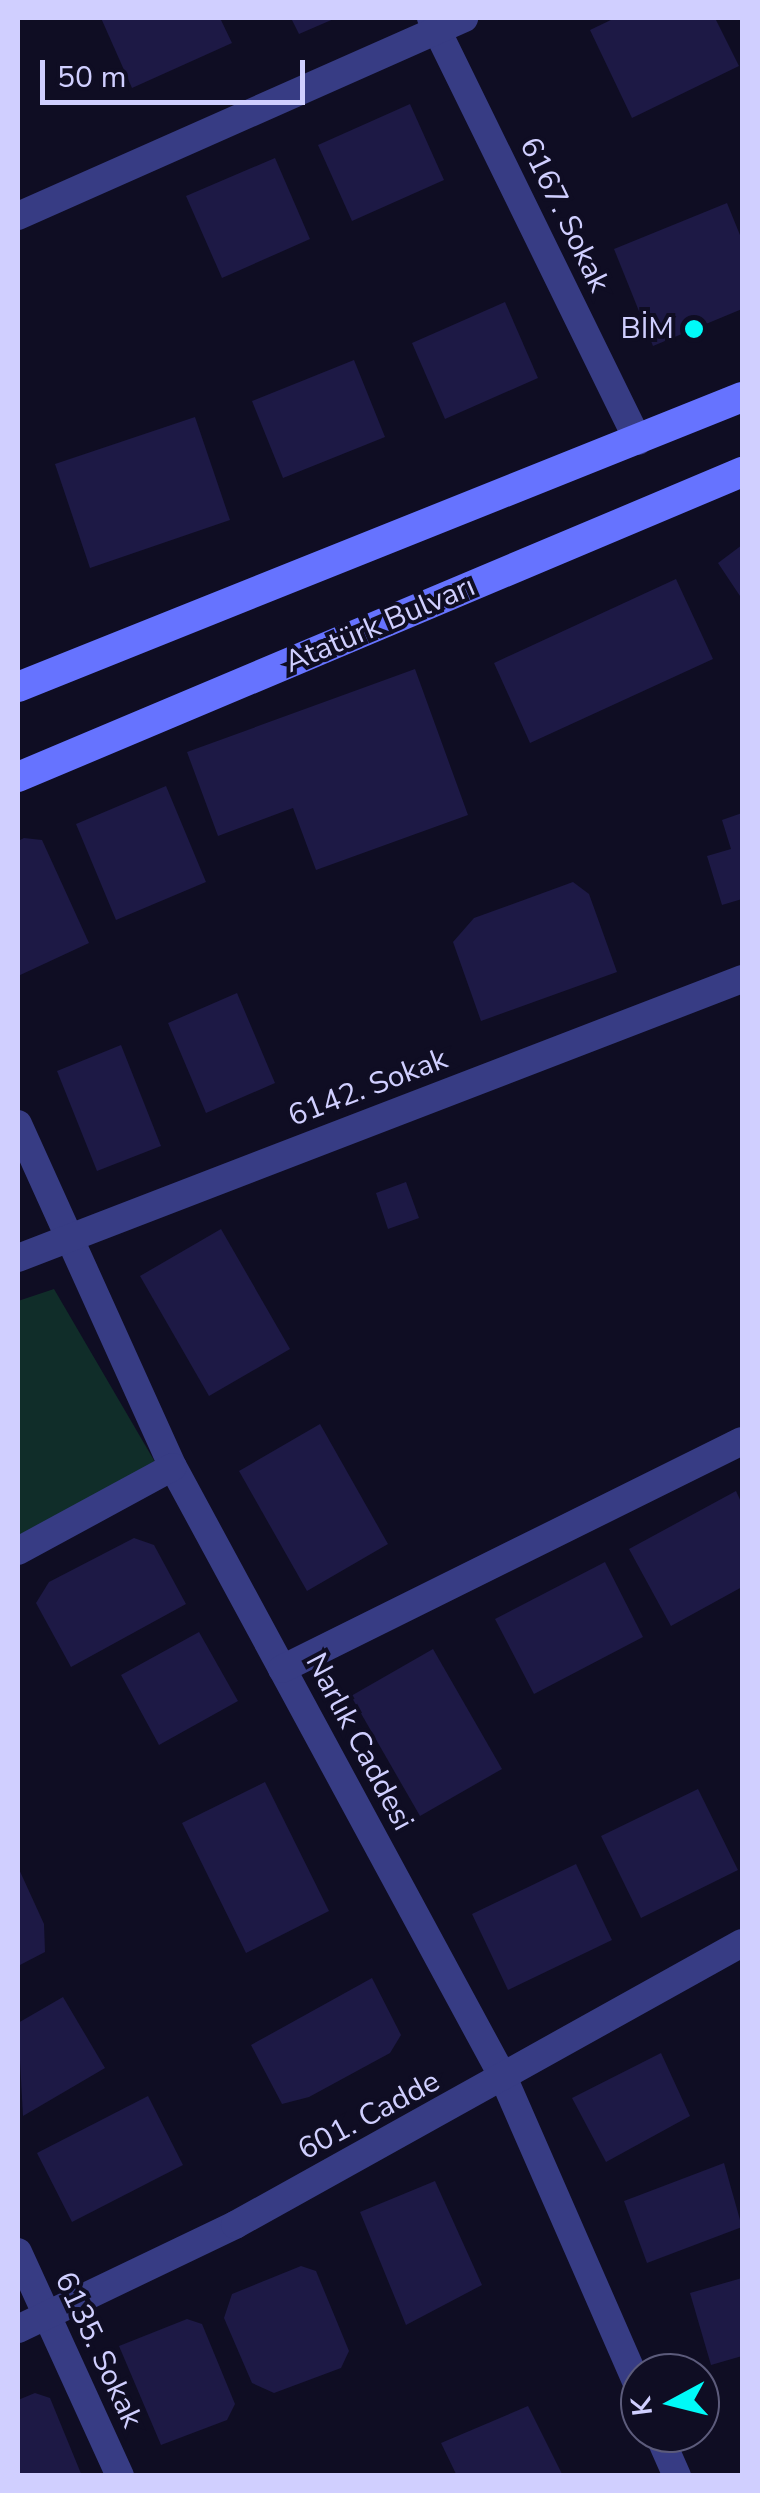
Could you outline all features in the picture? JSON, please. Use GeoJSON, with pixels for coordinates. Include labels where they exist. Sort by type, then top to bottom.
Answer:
{"type":"FeatureCollection","features":[{"type":"Feature","properties":{"kind":"main road"},"geometry":{"type":"LineString","coordinates":[[18,687],[742,396]]}},
{"type":"Feature","properties":{"kind":"main road","name":"Atatürk Bulvarı"},"geometry":{"type":"LineString","coordinates":[[18,777],[742,472]]}},
{"type":"Feature","properties":{"kind":"street"},"geometry":{"type":"LineString","coordinates":[[18,216],[434,23],[464,18]]}},
{"type":"Feature","properties":{"kind":"street","name":"6167. Sokak"},"geometry":{"type":"LineString","coordinates":[[434,23],[638,441]]}},
{"type":"Feature","properties":{"kind":"street","name":"6142. Sokak"},"geometry":{"type":"LineString","coordinates":[[18,1258],[740,984]]}},
{"type":"Feature","properties":{"kind":"street","name":"Narlık Caddesi"},"geometry":{"type":"LineString","coordinates":[[18,1124],[172,1467],[504,2080],[623,2353]]}},
{"type":"Feature","properties":{"kind":"street"},"geometry":{"type":"LineString","coordinates":[[282,1669],[742,1441]]}},
{"type":"Feature","properties":{"kind":"street"},"geometry":{"type":"LineString","coordinates":[[18,1552],[172,1467]]}},
{"type":"Feature","properties":{"kind":"street","name":"601. Cadde"},"geometry":{"type":"LineString","coordinates":[[18,2328],[235,2225],[504,2080],[742,1944]]}},
{"type":"Feature","properties":{"kind":"street","name":"6135. Sokak"},"geometry":{"type":"LineString","coordinates":[[18,2252],[120,2476]]}},
{"type":"Feature","properties":{"kind":"street"},"geometry":{"type":"LineString","coordinates":[[667,2453],[677,2476]]}},
{"type":"Feature","properties":{"kind":"green space"},"geometry":{"type":"Polygon","coordinates":[[[54,1289],[155,1462],[18,1538],[18,1301],[54,1289]]]}},
{"type":"Feature","properties":{"kind":"building"},"geometry":{"type":"Polygon","coordinates":[[[101,18],[220,18],[232,43],[132,88],[101,18]]]}},
{"type":"Feature","properties":{"kind":"building"},"geometry":{"type":"Polygon","coordinates":[[[291,18],[336,18],[299,34],[291,18]]]}},
{"type":"Feature","properties":{"kind":"building"},"geometry":{"type":"Polygon","coordinates":[[[615,18],[715,18],[739,66],[632,118],[590,30],[615,18]]]}},
{"type":"Feature","properties":{"kind":"building"},"geometry":{"type":"Polygon","coordinates":[[[410,104],[444,180],[352,221],[318,145],[410,104]]]}},
{"type":"Feature","properties":{"kind":"building"},"geometry":{"type":"Polygon","coordinates":[[[275,158],[310,239],[222,278],[186,196],[275,158]]]}},
{"type":"Feature","properties":{"kind":"building"},"geometry":{"type":"Polygon","coordinates":[[[727,203],[742,240],[742,309],[653,346],[614,249],[727,203]]]}},
{"type":"Feature","properties":{"kind":"building"},"geometry":{"type":"Polygon","coordinates":[[[505,302],[538,378],[445,419],[412,343],[505,302]]]}},
{"type":"Feature","properties":{"kind":"building"},"geometry":{"type":"Polygon","coordinates":[[[354,360],[385,437],[283,478],[252,401],[354,360]]]}},
{"type":"Feature","properties":{"kind":"building"},"geometry":{"type":"Polygon","coordinates":[[[195,417],[230,520],[90,568],[55,464],[195,417]]]}},
{"type":"Feature","properties":{"kind":"building"},"geometry":{"type":"Polygon","coordinates":[[[742,545],[742,599],[718,563],[742,545]]]}},
{"type":"Feature","properties":{"kind":"building"},"geometry":{"type":"Polygon","coordinates":[[[676,579],[713,659],[530,743],[494,663],[676,579]]]}},
{"type":"Feature","properties":{"kind":"building"},"geometry":{"type":"Polygon","coordinates":[[[415,669],[468,815],[316,870],[293,808],[218,836],[187,752],[415,669]]]}},
{"type":"Feature","properties":{"kind":"building"},"geometry":{"type":"Polygon","coordinates":[[[166,786],[206,882],[116,920],[76,824],[166,786]]]}},
{"type":"Feature","properties":{"kind":"building"},"geometry":{"type":"Polygon","coordinates":[[[742,813],[742,899],[722,905],[707,856],[731,849],[722,820],[742,813]]]}},
{"type":"Feature","properties":{"kind":"building"},"geometry":{"type":"Polygon","coordinates":[[[42,840],[89,943],[18,976],[18,841],[42,840]]]}},
{"type":"Feature","properties":{"kind":"building"},"geometry":{"type":"Polygon","coordinates":[[[573,882],[589,894],[617,972],[481,1021],[453,942],[474,918],[573,882]]]}},
{"type":"Feature","properties":{"kind":"building"},"geometry":{"type":"Polygon","coordinates":[[[237,993],[275,1083],[206,1113],[168,1023],[237,993]]]}},
{"type":"Feature","properties":{"kind":"building"},"geometry":{"type":"Polygon","coordinates":[[[121,1045],[161,1146],[97,1171],[57,1071],[121,1045]]]}},
{"type":"Feature","properties":{"kind":"building"},"geometry":{"type":"Polygon","coordinates":[[[406,1182],[419,1218],[388,1229],[376,1193],[406,1182]]]}},
{"type":"Feature","properties":{"kind":"building"},"geometry":{"type":"Polygon","coordinates":[[[221,1229],[290,1349],[209,1396],[140,1276],[221,1229]]]}},
{"type":"Feature","properties":{"kind":"building"},"geometry":{"type":"Polygon","coordinates":[[[320,1424],[388,1544],[307,1591],[239,1471],[320,1424]]]}},
{"type":"Feature","properties":{"kind":"building"},"geometry":{"type":"Polygon","coordinates":[[[736,1491],[742,1504],[742,1587],[671,1626],[629,1549],[736,1491]]]}},
{"type":"Feature","properties":{"kind":"building"},"geometry":{"type":"Polygon","coordinates":[[[134,1538],[154,1545],[186,1604],[71,1667],[36,1603],[49,1582],[134,1538]]]}},
{"type":"Feature","properties":{"kind":"building"},"geometry":{"type":"Polygon","coordinates":[[[605,1562],[643,1637],[534,1694],[495,1619],[605,1562]]]}},
{"type":"Feature","properties":{"kind":"building"},"geometry":{"type":"Polygon","coordinates":[[[199,1632],[238,1701],[159,1745],[121,1675],[199,1632]]]}},
{"type":"Feature","properties":{"kind":"building"},"geometry":{"type":"Polygon","coordinates":[[[433,1649],[502,1769],[420,1816],[351,1696],[433,1649]]]}},
{"type":"Feature","properties":{"kind":"building"},"geometry":{"type":"Polygon","coordinates":[[[265,1782],[329,1911],[246,1953],[182,1823],[265,1782]]]}},
{"type":"Feature","properties":{"kind":"building"},"geometry":{"type":"Polygon","coordinates":[[[698,1789],[738,1870],[641,1918],[601,1836],[698,1789]]]}},
{"type":"Feature","properties":{"kind":"building"},"geometry":{"type":"Polygon","coordinates":[[[576,1864],[612,1940],[508,1990],[472,1914],[576,1864]]]}},
{"type":"Feature","properties":{"kind":"building"},"geometry":{"type":"Polygon","coordinates":[[[18,1867],[44,1924],[45,1952],[18,1966],[18,1867]]]}},
{"type":"Feature","properties":{"kind":"building"},"geometry":{"type":"Polygon","coordinates":[[[372,1978],[401,2035],[390,2053],[309,2097],[282,2104],[251,2045],[372,1978]]]}},
{"type":"Feature","properties":{"kind":"building"},"geometry":{"type":"Polygon","coordinates":[[[63,1997],[105,2068],[23,2116],[18,2023],[63,1997]]]}},
{"type":"Feature","properties":{"kind":"building"},"geometry":{"type":"Polygon","coordinates":[[[661,2053],[690,2116],[606,2162],[572,2098],[661,2053]]]}},
{"type":"Feature","properties":{"kind":"building"},"geometry":{"type":"Polygon","coordinates":[[[148,2096],[183,2165],[72,2222],[37,2153],[148,2096]]]}},
{"type":"Feature","properties":{"kind":"building"},"geometry":{"type":"Polygon","coordinates":[[[724,2163],[742,2227],[647,2263],[624,2201],[724,2163]]]}},
{"type":"Feature","properties":{"kind":"building"},"geometry":{"type":"Polygon","coordinates":[[[435,2181],[482,2285],[406,2325],[360,2212],[435,2181]]]}},
{"type":"Feature","properties":{"kind":"building"},"geometry":{"type":"Polygon","coordinates":[[[301,2266],[316,2271],[349,2351],[341,2368],[274,2393],[252,2383],[224,2318],[232,2294],[301,2266]]]}},
{"type":"Feature","properties":{"kind":"building"},"geometry":{"type":"Polygon","coordinates":[[[742,2278],[742,2356],[720,2362],[720,2353],[708,2353],[690,2293],[742,2278]]]}},
{"type":"Feature","properties":{"kind":"building"},"geometry":{"type":"Polygon","coordinates":[[[187,2319],[202,2324],[235,2404],[227,2420],[161,2445],[119,2346],[187,2319]]]}},
{"type":"Feature","properties":{"kind":"building"},"geometry":{"type":"Polygon","coordinates":[[[35,2393],[50,2398],[82,2476],[18,2476],[18,2400],[35,2393]]]}},
{"type":"Feature","properties":{"kind":"building"},"geometry":{"type":"Polygon","coordinates":[[[528,2406],[563,2476],[457,2476],[441,2443],[528,2406]]]}},
{"type":"Feature","properties":{"kind":"place","name":"BİM"},"geometry":{"type":"Point","coordinates":[694,329]}}]}
